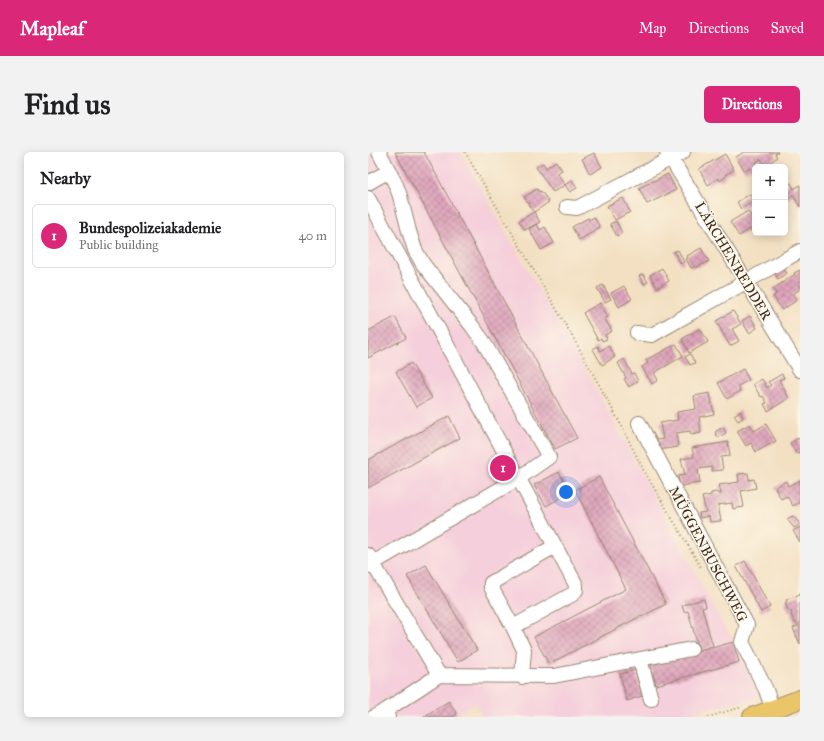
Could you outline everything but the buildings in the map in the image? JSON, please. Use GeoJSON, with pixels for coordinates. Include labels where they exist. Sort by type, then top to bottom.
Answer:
{"type":"FeatureCollection","features":[{"type":"Feature","properties":{"kind":"main road"},"geometry":{"type":"LineString","coordinates":[[748,712],[774,713],[800,699]]}},
{"type":"Feature","properties":{"kind":"street"},"geometry":{"type":"LineString","coordinates":[[379,152],[400,196],[415,250],[423,264],[483,341],[549,457],[519,478],[370,562],[439,675]]}},
{"type":"Feature","properties":{"kind":"street"},"geometry":{"type":"LineString","coordinates":[[567,207],[577,208],[669,155],[684,152]]}},
{"type":"Feature","properties":{"kind":"street","name":"LÄRCHENREDDER"},"geometry":{"type":"LineString","coordinates":[[669,155],[800,370]]}},
{"type":"Feature","properties":{"kind":"street"},"geometry":{"type":"LineString","coordinates":[[368,183],[389,171]]}},
{"type":"Feature","properties":{"kind":"street"},"geometry":{"type":"LineString","coordinates":[[368,198],[576,585],[576,590],[573,594],[513,627]]}},
{"type":"Feature","properties":{"kind":"street"},"geometry":{"type":"LineString","coordinates":[[637,333],[652,335],[800,251]]}},
{"type":"Feature","properties":{"kind":"street","name":"MÜGGENBUSCHWEG"},"geometry":{"type":"LineString","coordinates":[[639,423],[747,625],[742,642],[766,690],[774,713]]}},
{"type":"Feature","properties":{"kind":"street"},"geometry":{"type":"LineString","coordinates":[[522,677],[524,650],[491,587],[491,583],[555,546]]}},
{"type":"Feature","properties":{"kind":"street"},"geometry":{"type":"LineString","coordinates":[[383,715],[439,675],[522,677],[554,676],[691,649]]}},
{"type":"Feature","properties":{"kind":"street"},"geometry":{"type":"LineString","coordinates":[[640,660],[651,699]]}},
{"type":"Feature","properties":{"kind":"path"},"geometry":{"type":"LineString","coordinates":[[465,152],[575,341],[621,425],[644,471],[703,572]]}},
{"type":"Feature","properties":{"kind":"path"},"geometry":{"type":"LineString","coordinates":[[708,717],[748,712]]}},
{"type":"Feature","properties":{"kind":"shaded area"},"geometry":{"type":"Polygon","coordinates":[[[368,152],[460,152],[592,382],[726,630],[736,642],[760,698],[669,717],[482,717],[476,703],[452,717],[368,717],[368,152]]]}},
{"type":"Feature","properties":{"kind":"place","name":"Bundespolizeiakademie"},"geometry":{"type":"Point","coordinates":[503,468]}}]}
